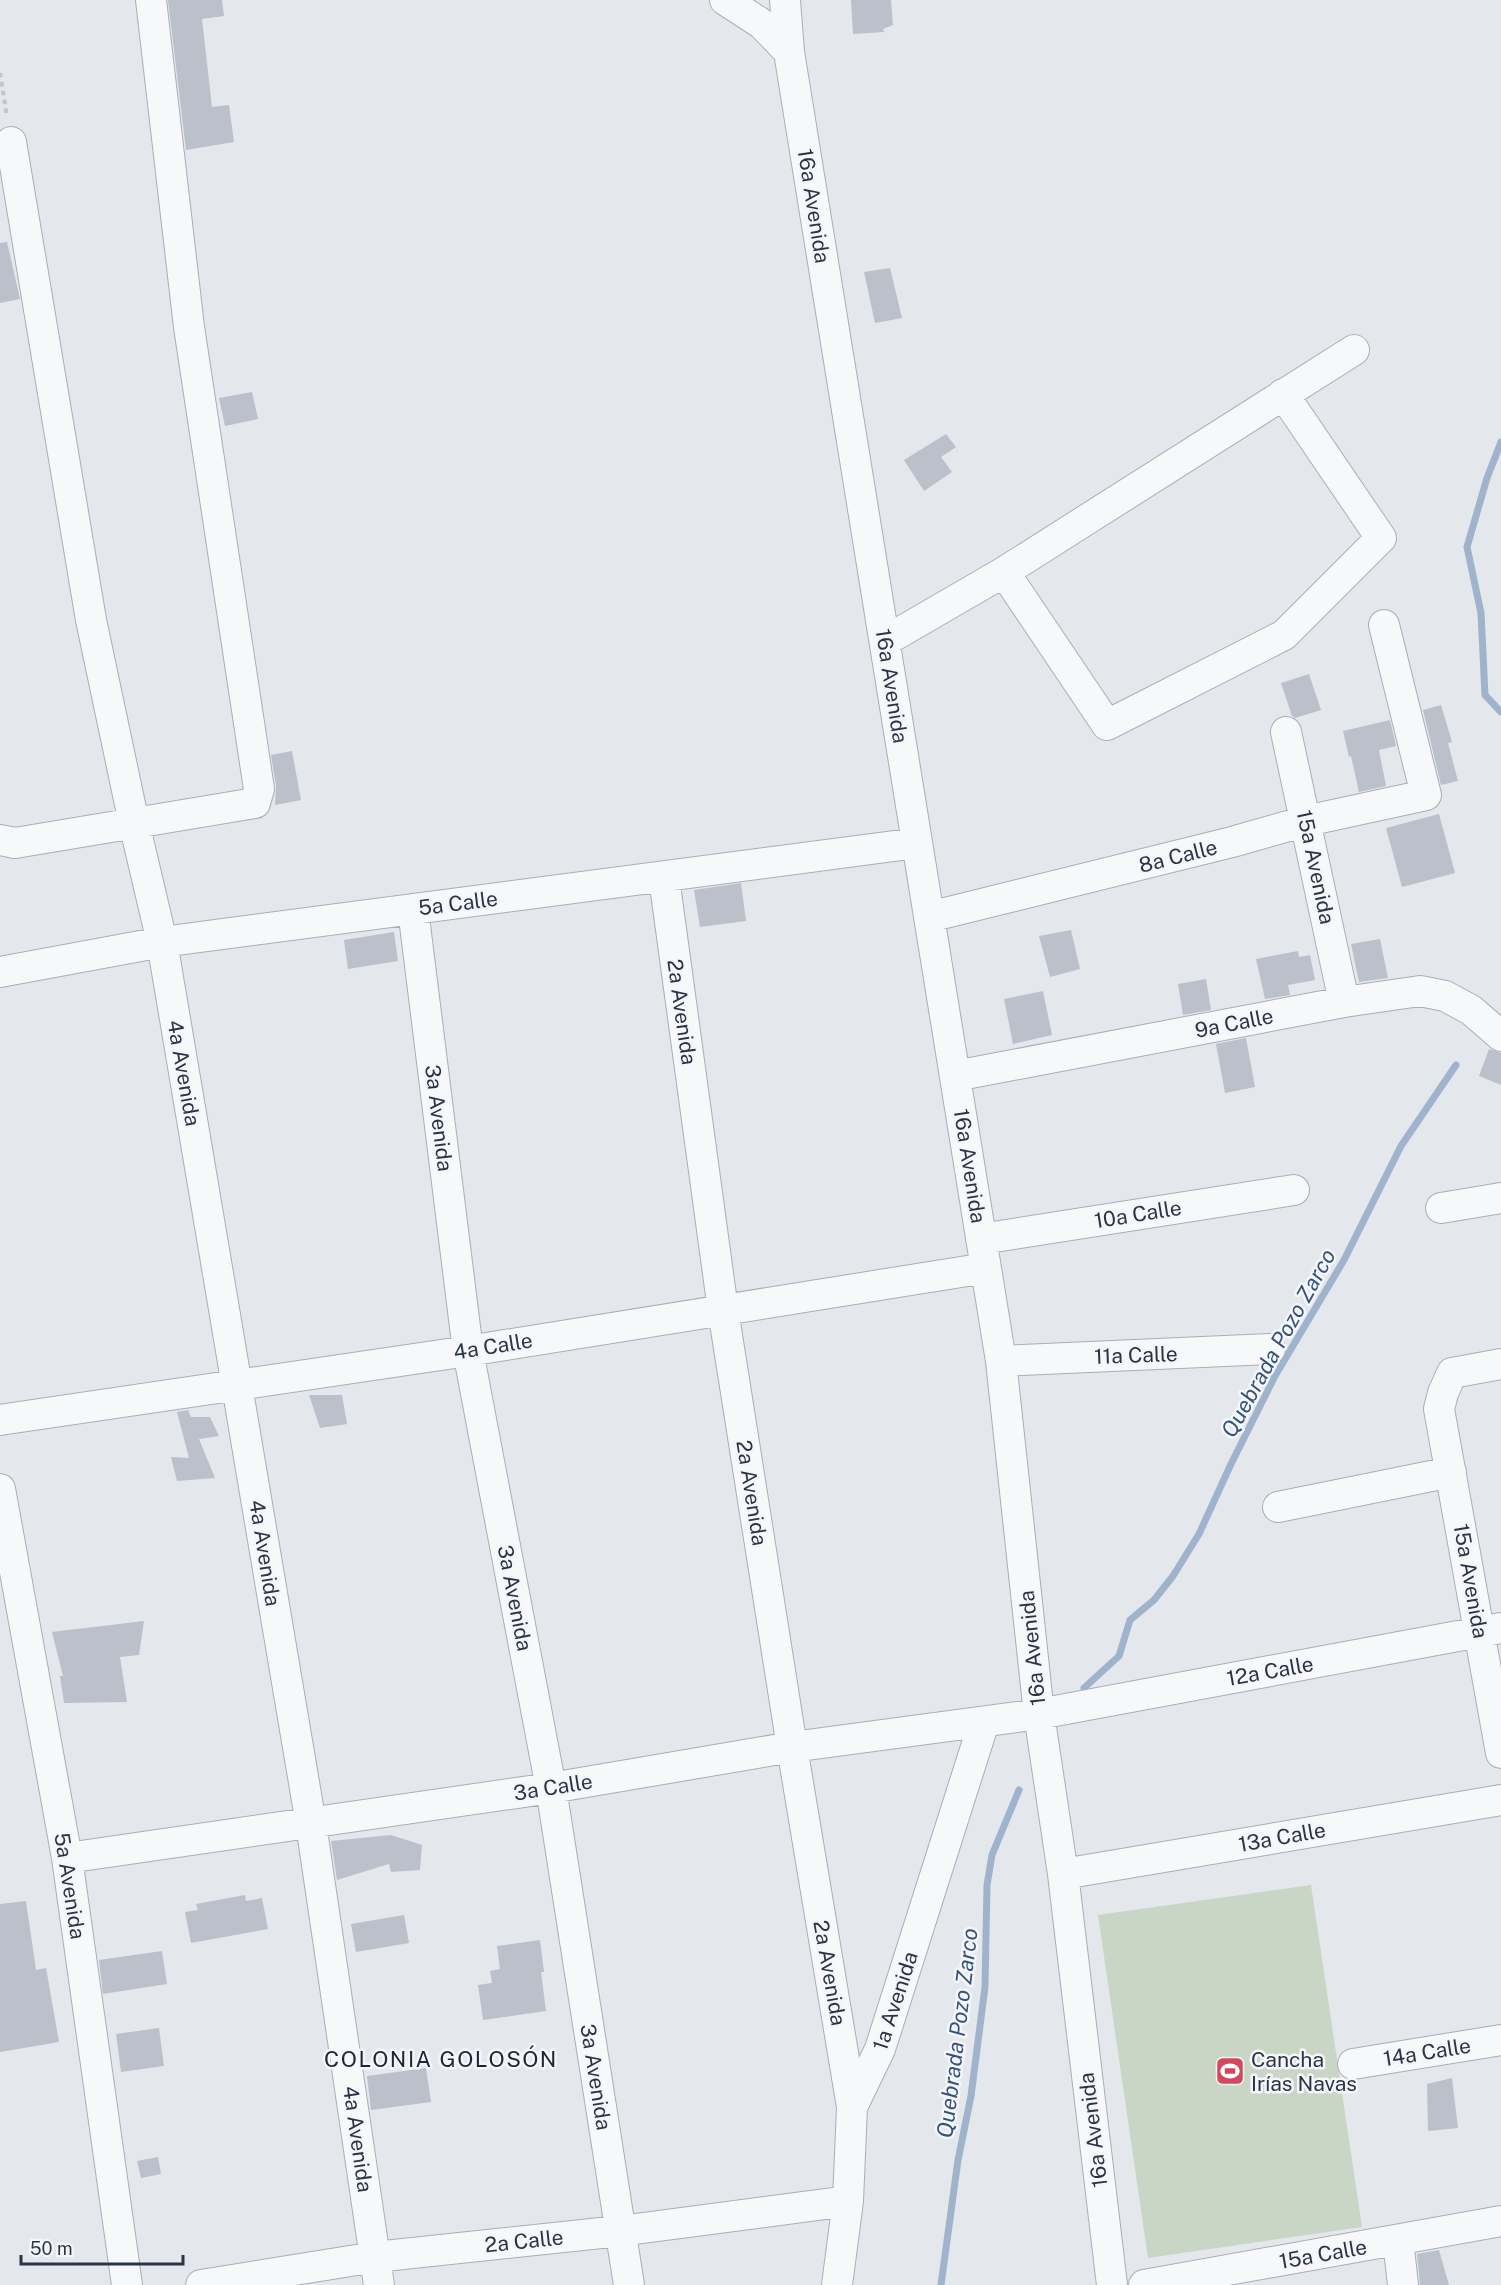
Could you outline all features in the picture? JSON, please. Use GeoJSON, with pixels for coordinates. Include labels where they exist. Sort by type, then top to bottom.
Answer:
{"type":"FeatureCollection","features":[{"type":"Feature","properties":{"kind":"street"},"geometry":{"type":"LineString","coordinates":[[0,840],[15,843],[255,803],[259,789],[189,327],[151,0]]}},
{"type":"Feature","properties":{"kind":"street"},"geometry":{"type":"LineString","coordinates":[[725,0],[762,24],[789,52]]}},
{"type":"Feature","properties":{"kind":"street","name":"16a Avenida"},"geometry":{"type":"LineString","coordinates":[[785,0],[789,52],[1001,1360],[1039,1714],[1063,1874],[1112,2285]]}},
{"type":"Feature","properties":{"kind":"street","name":"4a Avenida"},"geometry":{"type":"LineString","coordinates":[[11,142],[91,620],[162,942],[310,1824],[377,2271]]}},
{"type":"Feature","properties":{"kind":"street"},"geometry":{"type":"LineString","coordinates":[[885,641],[1004,572],[1354,350]]}},
{"type":"Feature","properties":{"kind":"street"},"geometry":{"type":"LineString","coordinates":[[1004,572],[1107,725],[1284,635],[1381,538],[1283,394]]}},
{"type":"Feature","properties":{"kind":"street","name":"8a Calle"},"geometry":{"type":"LineString","coordinates":[[929,917],[1220,845],[1306,821],[1426,795],[1384,625]]}},
{"type":"Feature","properties":{"kind":"street","name":"15a Avenida"},"geometry":{"type":"LineString","coordinates":[[1286,732],[1344,1002]]}},
{"type":"Feature","properties":{"kind":"street","name":"5a Calle"},"geometry":{"type":"LineString","coordinates":[[0,972],[162,942],[664,878],[917,843]]}},
{"type":"Feature","properties":{"kind":"street","name":"2a Avenida"},"geometry":{"type":"LineString","coordinates":[[664,878],[723,1310],[852,2107]]}},
{"type":"Feature","properties":{"kind":"street","name":"3a Avenida"},"geometry":{"type":"LineString","coordinates":[[414,909],[468,1351],[551,1788],[629,2285]]}},
{"type":"Feature","properties":{"kind":"street","name":"9a Calle"},"geometry":{"type":"LineString","coordinates":[[955,1076],[1344,1002],[1420,991],[1445,996],[1471,1010],[1501,1036]]}},
{"type":"Feature","properties":{"kind":"street","name":"10a Calle"},"geometry":{"type":"LineString","coordinates":[[981,1239],[1294,1190]]}},
{"type":"Feature","properties":{"kind":"street"},"geometry":{"type":"LineString","coordinates":[[1441,1208],[1501,1198]]}},
{"type":"Feature","properties":{"kind":"street","name":"4a Calle"},"geometry":{"type":"LineString","coordinates":[[0,1420],[237,1383],[468,1351],[986,1268]]}},
{"type":"Feature","properties":{"kind":"street","name":"11a Calle"},"geometry":{"type":"LineString","coordinates":[[1001,1360],[1270,1349]]}},
{"type":"Feature","properties":{"kind":"street","name":"15a Avenida"},"geometry":{"type":"LineString","coordinates":[[1501,1364],[1452,1373],[1439,1409],[1451,1472],[1491,1630],[1501,1753]]}},
{"type":"Feature","properties":{"kind":"street"},"geometry":{"type":"LineString","coordinates":[[1278,1507],[1451,1472]]}},
{"type":"Feature","properties":{"kind":"street","name":"5a Avenida"},"geometry":{"type":"LineString","coordinates":[[0,1489],[67,1858],[127,2285]]}},
{"type":"Feature","properties":{"kind":"street","name":"12a Calle"},"geometry":{"type":"LineString","coordinates":[[1039,1714],[1491,1630]]}},
{"type":"Feature","properties":{"kind":"street","name":"3a Calle"},"geometry":{"type":"LineString","coordinates":[[67,1858],[551,1788],[792,1747],[1039,1714]]}},
{"type":"Feature","properties":{"kind":"street","name":"1a Avenida"},"geometry":{"type":"LineString","coordinates":[[837,2285],[848,2201],[852,2107],[880,2049],[984,1722]]}},
{"type":"Feature","properties":{"kind":"street","name":"13a Calle"},"geometry":{"type":"LineString","coordinates":[[1063,1874],[1501,1800]]}},
{"type":"Feature","properties":{"kind":"street","name":"14a Calle"},"geometry":{"type":"LineString","coordinates":[[1353,2064],[1501,2040]]}},
{"type":"Feature","properties":{"kind":"street","name":"2a Calle"},"geometry":{"type":"LineString","coordinates":[[201,2285],[377,2271],[620,2231],[848,2201]]}},
{"type":"Feature","properties":{"kind":"street","name":"15a Calle"},"geometry":{"type":"LineString","coordinates":[[1144,2285],[1501,2221]]}},
{"type":"Feature","properties":{"kind":"street"},"geometry":{"type":"LineString","coordinates":[[1398,2240],[1403,2285]]}},
{"type":"Feature","properties":{"kind":"path"},"geometry":{"type":"LineString","coordinates":[[0,73],[11,142]]}},
{"type":"Feature","properties":{"kind":"green space","name":"Cancha Irías Navas"},"geometry":{"type":"Polygon","coordinates":[[[1311,1885],[1362,2227],[1148,2258],[1098,1915],[1311,1885]]]}},
{"type":"Feature","properties":{"kind":"building"},"geometry":{"type":"Polygon","coordinates":[[[168,0],[222,0],[224,16],[202,19],[212,107],[229,105],[234,142],[186,150],[168,0]]]}},
{"type":"Feature","properties":{"kind":"building"},"geometry":{"type":"Polygon","coordinates":[[[851,0],[891,0],[893,25],[883,29],[884,32],[853,34],[851,0]]]}},
{"type":"Feature","properties":{"kind":"building"},"geometry":{"type":"Polygon","coordinates":[[[7,242],[20,299],[0,303],[0,243],[7,242]]]}},
{"type":"Feature","properties":{"kind":"building"},"geometry":{"type":"Polygon","coordinates":[[[890,268],[902,318],[875,323],[864,272],[890,268]]]}},
{"type":"Feature","properties":{"kind":"building"},"geometry":{"type":"Polygon","coordinates":[[[252,392],[258,419],[225,426],[219,398],[252,392]]]}},
{"type":"Feature","properties":{"kind":"building"},"geometry":{"type":"Polygon","coordinates":[[[946,434],[956,447],[941,457],[952,472],[924,491],[904,460],[946,434]]]}},
{"type":"Feature","properties":{"kind":"building"},"geometry":{"type":"Polygon","coordinates":[[[1309,674],[1321,710],[1295,718],[1292,716],[1281,683],[1309,674]]]}},
{"type":"Feature","properties":{"kind":"building"},"geometry":{"type":"Polygon","coordinates":[[[1441,705],[1452,742],[1448,743],[1458,781],[1441,785],[1423,710],[1441,705]]]}},
{"type":"Feature","properties":{"kind":"building"},"geometry":{"type":"Polygon","coordinates":[[[1390,720],[1396,746],[1379,750],[1386,786],[1359,792],[1343,731],[1390,720]]]}},
{"type":"Feature","properties":{"kind":"building"},"geometry":{"type":"Polygon","coordinates":[[[292,751],[301,800],[275,805],[276,786],[271,755],[292,751]]]}},
{"type":"Feature","properties":{"kind":"building"},"geometry":{"type":"Polygon","coordinates":[[[1439,814],[1455,873],[1402,887],[1386,828],[1439,814]]]}},
{"type":"Feature","properties":{"kind":"building"},"geometry":{"type":"Polygon","coordinates":[[[741,883],[746,921],[700,927],[694,890],[741,883]]]}},
{"type":"Feature","properties":{"kind":"building"},"geometry":{"type":"Polygon","coordinates":[[[1071,930],[1080,969],[1050,977],[1039,936],[1071,930]]]}},
{"type":"Feature","properties":{"kind":"building"},"geometry":{"type":"Polygon","coordinates":[[[394,932],[398,961],[348,969],[344,940],[394,932]]]}},
{"type":"Feature","properties":{"kind":"building"},"geometry":{"type":"Polygon","coordinates":[[[1380,939],[1388,978],[1359,982],[1351,944],[1380,939]]]}},
{"type":"Feature","properties":{"kind":"building"},"geometry":{"type":"Polygon","coordinates":[[[1298,951],[1299,957],[1310,955],[1315,980],[1288,985],[1290,995],[1265,999],[1256,959],[1298,951]]]}},
{"type":"Feature","properties":{"kind":"building"},"geometry":{"type":"Polygon","coordinates":[[[1206,979],[1211,1010],[1183,1015],[1178,984],[1206,979]]]}},
{"type":"Feature","properties":{"kind":"building"},"geometry":{"type":"Polygon","coordinates":[[[1043,991],[1052,1035],[1013,1044],[1004,999],[1043,991]]]}},
{"type":"Feature","properties":{"kind":"building"},"geometry":{"type":"Polygon","coordinates":[[[1246,1038],[1255,1087],[1225,1093],[1216,1044],[1246,1038]]]}},
{"type":"Feature","properties":{"kind":"building"},"geometry":{"type":"Polygon","coordinates":[[[1489,1049],[1501,1053],[1501,1085],[1479,1076],[1489,1049]]]}},
{"type":"Feature","properties":{"kind":"building"},"geometry":{"type":"Polygon","coordinates":[[[309,1395],[342,1395],[347,1424],[320,1428],[309,1395]]]}},
{"type":"Feature","properties":{"kind":"building"},"geometry":{"type":"Polygon","coordinates":[[[188,1410],[191,1417],[210,1417],[219,1436],[199,1439],[215,1478],[177,1481],[171,1457],[189,1458],[177,1412],[188,1410]]]}},
{"type":"Feature","properties":{"kind":"building"},"geometry":{"type":"Polygon","coordinates":[[[144,1621],[139,1655],[120,1657],[127,1702],[64,1703],[60,1676],[63,1676],[52,1632],[144,1621]]]}},
{"type":"Feature","properties":{"kind":"building"},"geometry":{"type":"Polygon","coordinates":[[[391,1835],[422,1845],[420,1870],[391,1872],[389,1864],[337,1880],[331,1841],[391,1835]]]}},
{"type":"Feature","properties":{"kind":"building"},"geometry":{"type":"Polygon","coordinates":[[[245,1895],[246,1901],[262,1898],[268,1929],[191,1943],[185,1912],[198,1910],[196,1904],[245,1895]]]}},
{"type":"Feature","properties":{"kind":"building"},"geometry":{"type":"Polygon","coordinates":[[[26,1901],[36,1970],[46,1968],[59,2042],[0,2052],[0,1904],[26,1901]]]}},
{"type":"Feature","properties":{"kind":"building"},"geometry":{"type":"Polygon","coordinates":[[[404,1915],[409,1943],[356,1952],[351,1924],[404,1915]]]}},
{"type":"Feature","properties":{"kind":"building"},"geometry":{"type":"Polygon","coordinates":[[[540,1940],[546,2011],[483,2020],[478,1985],[492,1983],[490,1971],[500,1969],[497,1946],[540,1940]]]}},
{"type":"Feature","properties":{"kind":"building"},"geometry":{"type":"Polygon","coordinates":[[[162,1951],[167,1984],[103,1994],[99,1960],[162,1951]]]}},
{"type":"Feature","properties":{"kind":"building"},"geometry":{"type":"Polygon","coordinates":[[[159,2028],[164,2066],[121,2072],[116,2034],[159,2028]]]}},
{"type":"Feature","properties":{"kind":"building"},"geometry":{"type":"Polygon","coordinates":[[[426,2068],[431,2102],[371,2110],[367,2076],[426,2068]]]}},
{"type":"Feature","properties":{"kind":"building"},"geometry":{"type":"Polygon","coordinates":[[[1452,2078],[1458,2128],[1428,2131],[1427,2084],[1452,2078]]]}},
{"type":"Feature","properties":{"kind":"building"},"geometry":{"type":"Polygon","coordinates":[[[158,2157],[161,2174],[141,2178],[137,2161],[158,2157]]]}},
{"type":"Feature","properties":{"kind":"building"},"geometry":{"type":"Polygon","coordinates":[[[1439,2250],[1449,2285],[1420,2285],[1417,2254],[1439,2250]]]}},
{"type":"Feature","properties":{"kind":"waterway","name":"Quebrada Pozo Zarco"},"geometry":{"type":"LineString","coordinates":[[1501,442],[1487,478],[1467,547],[1481,613],[1485,695],[1501,712]]}},
{"type":"Feature","properties":{"kind":"waterway","name":"Quebrada Pozo Zarco"},"geometry":{"type":"LineString","coordinates":[[1084,1688],[1119,1656],[1130,1620],[1154,1600],[1173,1576],[1199,1534],[1275,1376],[1344,1260],[1401,1146],[1456,1065]]}},
{"type":"Feature","properties":{"kind":"waterway","name":"Quebrada Pozo Zarco"},"geometry":{"type":"LineString","coordinates":[[941,2285],[958,2160],[971,2096],[985,1987],[987,1885],[992,1855],[1019,1790]]}},
{"type":"Feature","properties":{"kind":"place","name":"Cancha Irías Navas"},"geometry":{"type":"Point","coordinates":[1230,2071]}},
{"type":"Feature","properties":{"kind":"district","name":"COLONIA GOLOSÓN"},"geometry":{"type":"Point","coordinates":[441,2059]}}]}
